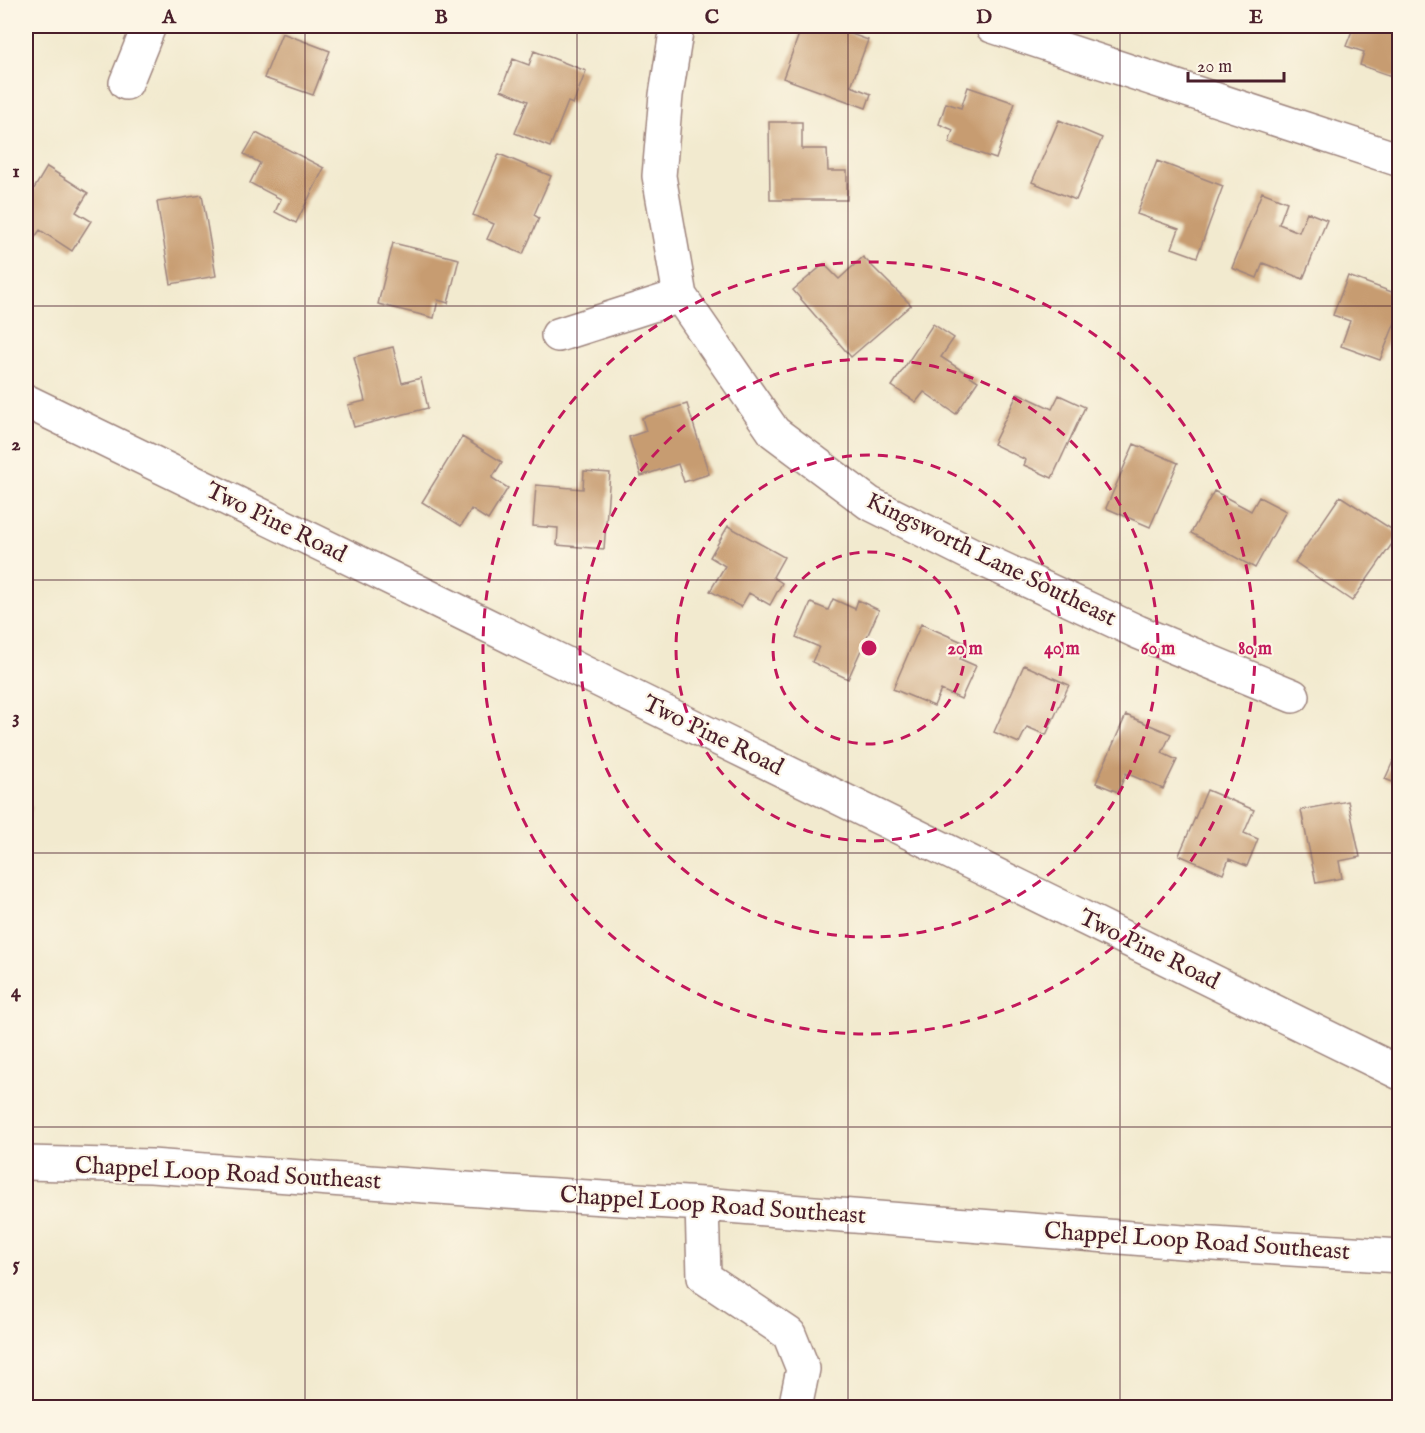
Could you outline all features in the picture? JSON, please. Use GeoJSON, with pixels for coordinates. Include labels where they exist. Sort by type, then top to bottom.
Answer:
{"type":"FeatureCollection","features":[{"type":"Feature","properties":{"kind":"street"},"geometry":{"type":"LineString","coordinates":[[126,83],[149,26]]}},
{"type":"Feature","properties":{"kind":"street","name":"Kingsworth Lane Southeast"},"geometry":{"type":"LineString","coordinates":[[676,26],[666,95],[659,176],[680,296],[774,432],[869,502],[975,556],[1138,632],[1293,696]]}},
{"type":"Feature","properties":{"kind":"street"},"geometry":{"type":"LineString","coordinates":[[992,26],[1400,160]]}},
{"type":"Feature","properties":{"kind":"street"},"geometry":{"type":"LineString","coordinates":[[558,335],[680,296]]}},
{"type":"Feature","properties":{"kind":"street","name":"Two Pine Road"},"geometry":{"type":"LineString","coordinates":[[26,401],[1400,1073]]}},
{"type":"Feature","properties":{"kind":"street","name":"Chappel Loop Road Southeast"},"geometry":{"type":"LineString","coordinates":[[26,1163],[151,1166],[1400,1256]]}},
{"type":"Feature","properties":{"kind":"street"},"geometry":{"type":"LineString","coordinates":[[702,1204],[704,1277],[789,1334],[803,1369],[795,1407]]}},
{"type":"Feature","properties":{"kind":"building"},"geometry":{"type":"Polygon","coordinates":[[[802,26],[829,26],[868,40],[851,86],[871,94],[866,108],[783,78],[802,26]]]}},
{"type":"Feature","properties":{"kind":"building"},"geometry":{"type":"Polygon","coordinates":[[[1354,26],[1400,26],[1400,79],[1360,65],[1364,52],[1346,46],[1354,26]]]}},
{"type":"Feature","properties":{"kind":"building"},"geometry":{"type":"Polygon","coordinates":[[[282,33],[330,51],[313,95],[264,78],[282,33]]]}},
{"type":"Feature","properties":{"kind":"building"},"geometry":{"type":"Polygon","coordinates":[[[534,51],[586,71],[573,104],[568,102],[550,147],[515,133],[528,101],[501,90],[513,59],[529,65],[534,51]]]}},
{"type":"Feature","properties":{"kind":"building"},"geometry":{"type":"Polygon","coordinates":[[[968,87],[1015,103],[996,159],[949,143],[953,130],[939,124],[946,103],[961,108],[968,87]]]}},
{"type":"Feature","properties":{"kind":"building"},"geometry":{"type":"Polygon","coordinates":[[[1059,120],[1102,138],[1076,200],[1032,182],[1059,120]]]}},
{"type":"Feature","properties":{"kind":"building"},"geometry":{"type":"Polygon","coordinates":[[[769,122],[802,122],[802,149],[827,149],[828,171],[847,171],[847,200],[770,200],[769,122]]]}},
{"type":"Feature","properties":{"kind":"building"},"geometry":{"type":"Polygon","coordinates":[[[256,133],[324,168],[296,223],[275,212],[281,199],[250,183],[260,163],[244,154],[256,133]]]}},
{"type":"Feature","properties":{"kind":"building"},"geometry":{"type":"Polygon","coordinates":[[[499,154],[551,176],[534,215],[539,218],[523,254],[487,239],[494,224],[473,215],[499,154]]]}},
{"type":"Feature","properties":{"kind":"building"},"geometry":{"type":"Polygon","coordinates":[[[1157,161],[1223,186],[1197,257],[1172,248],[1179,229],[1137,214],[1157,161]]]}},
{"type":"Feature","properties":{"kind":"building"},"geometry":{"type":"Polygon","coordinates":[[[47,167],[88,193],[76,212],[91,221],[72,251],[40,230],[33,240],[26,235],[26,202],[47,167]]]}},
{"type":"Feature","properties":{"kind":"building"},"geometry":{"type":"Polygon","coordinates":[[[1262,192],[1287,202],[1279,224],[1299,232],[1307,212],[1327,220],[1303,279],[1263,263],[1257,278],[1232,268],[1262,192]]]}},
{"type":"Feature","properties":{"kind":"building"},"geometry":{"type":"Polygon","coordinates":[[[202,195],[216,276],[171,284],[157,202],[202,195]]]}},
{"type":"Feature","properties":{"kind":"building"},"geometry":{"type":"Polygon","coordinates":[[[393,243],[459,259],[448,303],[438,300],[434,318],[378,304],[393,243]]]}},
{"type":"Feature","properties":{"kind":"building"},"geometry":{"type":"Polygon","coordinates":[[[863,257],[911,305],[851,357],[793,290],[824,264],[839,279],[863,257]]]}},
{"type":"Feature","properties":{"kind":"building"},"geometry":{"type":"Polygon","coordinates":[[[1348,276],[1400,295],[1400,310],[1380,360],[1341,346],[1350,321],[1333,315],[1348,276]]]}},
{"type":"Feature","properties":{"kind":"building"},"geometry":{"type":"Polygon","coordinates":[[[933,324],[954,338],[941,357],[978,381],[956,414],[924,392],[916,402],[892,386],[933,324]]]}},
{"type":"Feature","properties":{"kind":"building"},"geometry":{"type":"Polygon","coordinates":[[[393,347],[402,383],[421,378],[428,408],[354,427],[348,405],[365,401],[354,357],[393,347]]]}},
{"type":"Feature","properties":{"kind":"building"},"geometry":{"type":"Polygon","coordinates":[[[1018,393],[1052,409],[1059,395],[1085,407],[1052,478],[1024,465],[1026,460],[993,444],[1018,393]]]}},
{"type":"Feature","properties":{"kind":"building"},"geometry":{"type":"Polygon","coordinates":[[[687,404],[709,474],[684,482],[678,464],[641,476],[629,437],[646,431],[642,418],[687,404]]]}},
{"type":"Feature","properties":{"kind":"building"},"geometry":{"type":"Polygon","coordinates":[[[462,437],[502,462],[492,478],[508,488],[488,520],[471,509],[461,526],[422,502],[462,437]]]}},
{"type":"Feature","properties":{"kind":"building"},"geometry":{"type":"Polygon","coordinates":[[[1134,444],[1178,463],[1150,527],[1106,508],[1134,444]]]}},
{"type":"Feature","properties":{"kind":"building"},"geometry":{"type":"Polygon","coordinates":[[[584,471],[610,473],[604,549],[557,545],[558,528],[533,526],[536,485],[583,489],[584,471]]]}},
{"type":"Feature","properties":{"kind":"building"},"geometry":{"type":"Polygon","coordinates":[[[1214,491],[1251,511],[1259,497],[1286,511],[1255,568],[1191,533],[1214,491]]]}},
{"type":"Feature","properties":{"kind":"building"},"geometry":{"type":"Polygon","coordinates":[[[1340,496],[1399,534],[1352,601],[1295,562],[1340,496]]]}},
{"type":"Feature","properties":{"kind":"building"},"geometry":{"type":"Polygon","coordinates":[[[728,526],[784,557],[773,577],[782,583],[770,605],[749,593],[741,607],[710,591],[725,566],[710,557],[728,526]]]}},
{"type":"Feature","properties":{"kind":"building"},"geometry":{"type":"Polygon","coordinates":[[[833,599],[855,609],[858,600],[879,610],[848,679],[812,662],[819,647],[796,637],[811,603],[828,610],[833,599]]]}},
{"type":"Feature","properties":{"kind":"building"},"geometry":{"type":"Polygon","coordinates":[[[921,624],[967,644],[960,659],[976,666],[961,699],[941,690],[934,706],[893,689],[921,624]]]}},
{"type":"Feature","properties":{"kind":"building"},"geometry":{"type":"Polygon","coordinates":[[[1024,665],[1069,685],[1046,735],[1027,727],[1019,743],[994,732],[1024,665]]]}},
{"type":"Feature","properties":{"kind":"building"},"geometry":{"type":"Polygon","coordinates":[[[1126,715],[1171,734],[1162,753],[1177,760],[1163,789],[1126,773],[1118,792],[1096,783],[1126,715]]]}},
{"type":"Feature","properties":{"kind":"building"},"geometry":{"type":"Polygon","coordinates":[[[1400,746],[1400,785],[1385,779],[1400,746]]]}},
{"type":"Feature","properties":{"kind":"building"},"geometry":{"type":"Polygon","coordinates":[[[1207,790],[1254,810],[1244,833],[1258,839],[1247,866],[1229,859],[1223,874],[1179,855],[1207,790]]]}},
{"type":"Feature","properties":{"kind":"building"},"geometry":{"type":"Polygon","coordinates":[[[1348,801],[1360,857],[1339,861],[1342,878],[1316,883],[1301,810],[1348,801]]]}},
{"type":"Feature","properties":{"kind":"building"},"geometry":{"type":"Polygon","coordinates":[[[26,805],[32,807],[26,823],[26,805]]]}}]}
